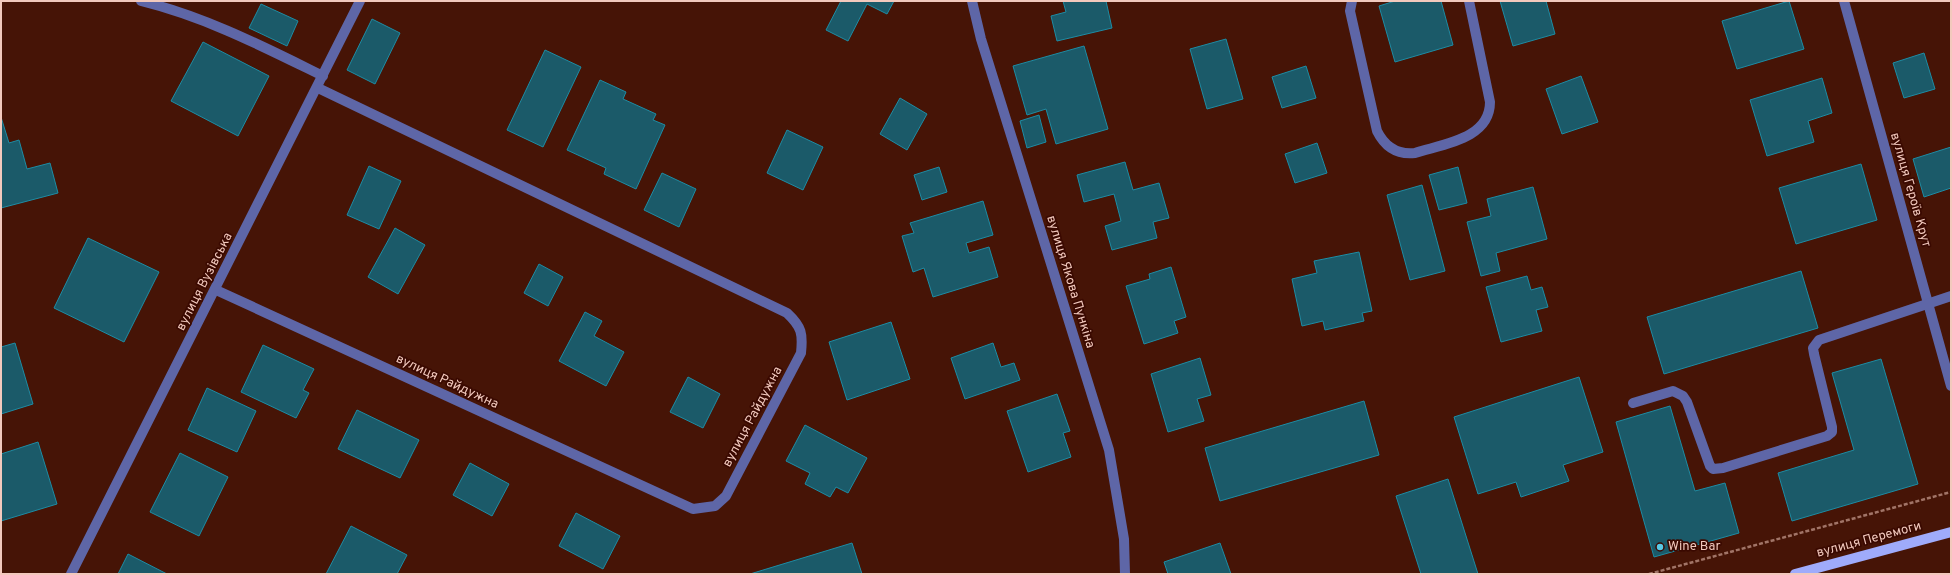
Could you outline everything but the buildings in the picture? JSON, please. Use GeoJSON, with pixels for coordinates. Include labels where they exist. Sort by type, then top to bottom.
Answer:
{"type":"FeatureCollection","features":[{"type":"Feature","properties":{"kind":"main road","name":"вулиця Перемоги"},"geometry":{"type":"LineString","coordinates":[[1794,574],[1951,532]]}},
{"type":"Feature","properties":{"kind":"street"},"geometry":{"type":"LineString","coordinates":[[141,1],[167,7],[219,26],[323,76]]}},
{"type":"Feature","properties":{"kind":"street","name":"вулиця Вузівська"},"geometry":{"type":"LineString","coordinates":[[70,574],[216,290],[318,88],[360,1]]}},
{"type":"Feature","properties":{"kind":"street","name":"вулиця Якова Пункіна"},"geometry":{"type":"LineString","coordinates":[[972,1],[981,39],[1109,450],[1124,539],[1125,574]]}},
{"type":"Feature","properties":{"kind":"street"},"geometry":{"type":"LineString","coordinates":[[1352,1],[1350,11],[1377,131],[1380,138],[1392,149],[1407,154],[1415,153],[1472,135],[1484,124],[1488,117],[1490,102],[1469,1]]}},
{"type":"Feature","properties":{"kind":"street","name":"вулиця Героїв Крут"},"geometry":{"type":"LineString","coordinates":[[1844,1],[1951,386]]}},
{"type":"Feature","properties":{"kind":"street","name":"вулиця Райдужна"},"geometry":{"type":"LineString","coordinates":[[216,290],[693,509],[715,506],[726,496],[801,353],[801,330],[795,320],[788,313],[318,88]]}},
{"type":"Feature","properties":{"kind":"street"},"geometry":{"type":"LineString","coordinates":[[1632,403],[1673,390],[1683,396],[1687,402],[1710,466],[1713,469],[1723,468],[1827,436],[1832,432],[1832,427],[1814,354],[1815,344],[1819,340],[1951,296]]}},
{"type":"Feature","properties":{"kind":"path"},"geometry":{"type":"LineString","coordinates":[[1649,574],[1951,492]]}},
{"type":"Feature","properties":{"kind":"place","name":"Wine Bar"},"geometry":{"type":"Point","coordinates":[1660,547]}}]}
